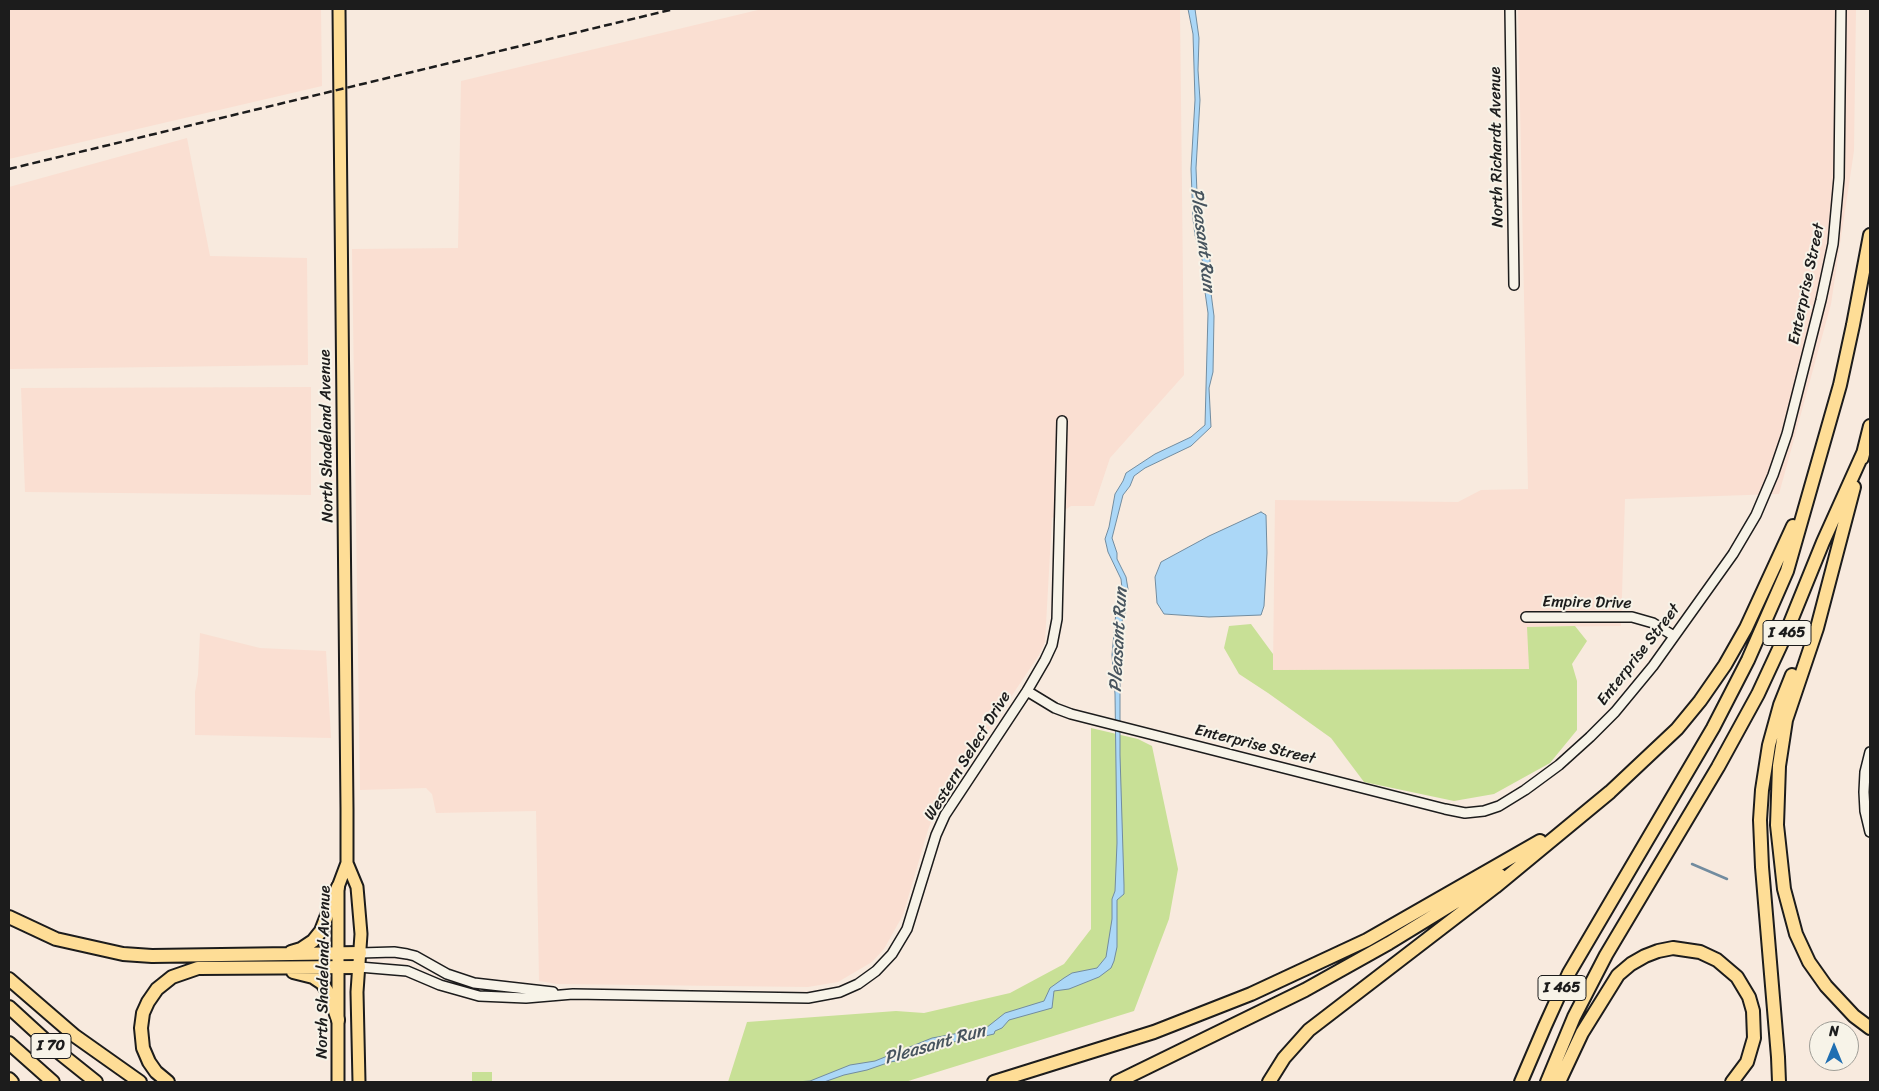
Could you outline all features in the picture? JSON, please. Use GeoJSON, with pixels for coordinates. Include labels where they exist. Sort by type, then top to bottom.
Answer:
{"type":"FeatureCollection","features":[{"type":"Feature","properties":{"kind":"highway","name":"I 465"},"geometry":{"type":"LineString","coordinates":[[1521,1082],[1544,1026],[1569,973],[1691,768],[1740,676],[1787,571],[1840,385],[1870,235]]}},
{"type":"Feature","properties":{"kind":"highway","name":"I 465"},"geometry":{"type":"LineString","coordinates":[[1546,1082],[1574,1018],[1599,968],[1718,767],[1758,694],[1784,638],[1823,542],[1864,450],[1870,426]]}},
{"type":"Feature","properties":{"kind":"highway"},"geometry":{"type":"LineString","coordinates":[[1864,450],[1817,628],[1786,720],[1779,766],[1777,825],[1784,889],[1796,934],[1809,962],[1826,986],[1854,1016],[1870,1028]]}},
{"type":"Feature","properties":{"kind":"highway"},"geometry":{"type":"LineString","coordinates":[[1269,1082],[1284,1058],[1309,1030],[1495,887],[1564,828],[1610,792],[1655,752],[1677,729],[1700,701],[1725,665],[1746,628],[1806,499]]}},
{"type":"Feature","properties":{"kind":"highway"},"geometry":{"type":"LineString","coordinates":[[1779,1082],[1760,839],[1762,790],[1769,746],[1780,705],[1839,549]]}},
{"type":"Feature","properties":{"kind":"highway"},"geometry":{"type":"LineString","coordinates":[[994,1082],[1146,1035],[1251,994],[1367,940],[1564,828]]}},
{"type":"Feature","properties":{"kind":"highway"},"geometry":{"type":"LineString","coordinates":[[1117,1082],[1305,990],[1389,943],[1490,880],[1522,863]]}},
{"type":"Feature","properties":{"kind":"highway"},"geometry":{"type":"LineString","coordinates":[[281,955],[301,949],[313,941],[320,932],[338,887]]}},
{"type":"Feature","properties":{"kind":"highway"},"geometry":{"type":"LineString","coordinates":[[9,917],[56,939],[123,954],[152,956],[360,953]]}},
{"type":"Feature","properties":{"kind":"highway"},"geometry":{"type":"LineString","coordinates":[[1558,1082],[1587,1024],[1618,975],[1631,964],[1645,956],[1673,948],[1700,952],[1717,960],[1737,977],[1749,997],[1753,1011],[1754,1038],[1747,1062],[1732,1082]]}},
{"type":"Feature","properties":{"kind":"highway"},"geometry":{"type":"LineString","coordinates":[[274,967],[309,976],[322,983],[329,994],[338,1020]]}},
{"type":"Feature","properties":{"kind":"highway"},"geometry":{"type":"LineString","coordinates":[[168,1082],[156,1072],[149,1062],[141,1036],[145,1009],[157,990],[172,977],[198,968],[359,967]]}},
{"type":"Feature","properties":{"kind":"highway"},"geometry":{"type":"LineString","coordinates":[[9,979],[76,1036],[140,1082]]}},
{"type":"Feature","properties":{"kind":"highway","name":"I 70"},"geometry":{"type":"LineString","coordinates":[[9,1007],[56,1050],[96,1082]]}},
{"type":"Feature","properties":{"kind":"highway","name":"I 70"},"geometry":{"type":"LineString","coordinates":[[9,1042],[53,1082]]}},
{"type":"Feature","properties":{"kind":"highway"},"geometry":{"type":"LineString","coordinates":[[9,1079],[12,1082]]}},
{"type":"Feature","properties":{"kind":"main road","name":"North Shadeland Avenue"},"geometry":{"type":"LineString","coordinates":[[338,1082],[338,887],[347,863],[339,9]]}},
{"type":"Feature","properties":{"kind":"main road","name":"North Shadeland Avenue"},"geometry":{"type":"LineString","coordinates":[[347,863],[357,887],[361,934],[358,992],[359,1082]]}},
{"type":"Feature","properties":{"kind":"street","name":"North Richardt Avenue"},"geometry":{"type":"LineString","coordinates":[[1510,9],[1514,285]]}},
{"type":"Feature","properties":{"kind":"street","name":"Enterprise Street"},"geometry":{"type":"LineString","coordinates":[[1027,692],[1063,711],[1102,722],[1445,810],[1465,813],[1484,811],[1499,806],[1525,790],[1559,764],[1590,737],[1633,692],[1733,554],[1752,521],[1773,475],[1787,434],[1826,281],[1836,220],[1839,178],[1841,9]]}},
{"type":"Feature","properties":{"kind":"street","name":"Western Select Drive"},"geometry":{"type":"LineString","coordinates":[[360,953],[401,953],[415,956],[447,974],[474,983],[573,994],[808,998],[840,992],[869,976],[889,958],[907,928],[944,816],[1027,692],[1048,656],[1056,624],[1061,522],[1062,421]]}},
{"type":"Feature","properties":{"kind":"street","name":"Empire Drive"},"geometry":{"type":"LineString","coordinates":[[1526,618],[1632,617],[1654,623],[1674,636]]}},
{"type":"Feature","properties":{"kind":"street"},"geometry":{"type":"LineString","coordinates":[[1870,752],[1865,772],[1864,792],[1865,811],[1870,832]]}},
{"type":"Feature","properties":{"kind":"street","name":"Western Select Drive"},"geometry":{"type":"LineString","coordinates":[[359,967],[407,971],[440,985],[479,996],[526,998],[573,994]]}},
{"type":"Feature","properties":{"kind":"shaded area"},"geometry":{"type":"Polygon","coordinates":[[[9,9],[321,9],[322,86],[9,159],[9,9]]]}},
{"type":"Feature","properties":{"kind":"shaded area"},"geometry":{"type":"Polygon","coordinates":[[[762,9],[1180,9],[1184,375],[1110,458],[1094,506],[1071,506],[1052,518],[1045,642],[1039,655],[936,809],[903,915],[884,949],[872,962],[838,982],[808,987],[557,984],[539,981],[536,811],[436,813],[432,794],[426,788],[360,790],[352,249],[458,248],[461,81],[762,9]]]}},
{"type":"Feature","properties":{"kind":"shaded area"},"geometry":{"type":"Polygon","coordinates":[[[1518,9],[1856,9],[1854,151],[1831,304],[1779,494],[1625,499],[1621,626],[1528,627],[1529,669],[1273,670],[1275,500],[1458,502],[1481,490],[1528,489],[1518,9]]]}},
{"type":"Feature","properties":{"kind":"shaded area"},"geometry":{"type":"Polygon","coordinates":[[[187,138],[210,256],[307,258],[308,365],[9,369],[9,187],[187,138]]]}},
{"type":"Feature","properties":{"kind":"shaded area"},"geometry":{"type":"Polygon","coordinates":[[[311,387],[311,495],[25,492],[21,388],[311,387]]]}},
{"type":"Feature","properties":{"kind":"shaded area"},"geometry":{"type":"Polygon","coordinates":[[[200,633],[260,648],[326,651],[331,738],[195,735],[195,692],[198,675],[200,633]]]}},
{"type":"Feature","properties":{"kind":"green space"},"geometry":{"type":"Polygon","coordinates":[[[1251,624],[1273,654],[1273,670],[1529,669],[1527,627],[1575,626],[1587,641],[1572,664],[1577,681],[1577,730],[1550,763],[1494,794],[1454,801],[1364,782],[1331,738],[1239,674],[1224,648],[1229,626],[1251,624]]]}},
{"type":"Feature","properties":{"kind":"green space"},"geometry":{"type":"Polygon","coordinates":[[[1091,728],[1138,739],[1152,746],[1178,869],[1169,919],[1134,1011],[905,1082],[728,1082],[747,1022],[896,1011],[924,1013],[1010,993],[1064,964],[1091,929],[1091,728]]]}},
{"type":"Feature","properties":{"kind":"green space"},"geometry":{"type":"Polygon","coordinates":[[[472,1072],[492,1072],[492,1081],[472,1081],[472,1072]]]}},
{"type":"Feature","properties":{"kind":"water","name":"Pleasant Run"},"geometry":{"type":"Polygon","coordinates":[[[1188,9],[1195,9],[1199,38],[1198,70],[1200,100],[1196,168],[1200,235],[1210,260],[1214,316],[1213,372],[1209,388],[1211,427],[1191,446],[1145,468],[1134,476],[1130,486],[1123,495],[1112,538],[1117,559],[1126,577],[1128,589],[1125,600],[1126,610],[1122,621],[1119,661],[1124,894],[1117,900],[1117,947],[1114,961],[1111,968],[1099,977],[1069,989],[1054,991],[1052,1008],[1009,1020],[1002,1028],[995,1031],[994,1034],[952,1042],[938,1046],[927,1053],[824,1082],[796,1082],[810,1081],[850,1065],[875,1061],[932,1038],[975,1032],[986,1028],[1005,1013],[1044,1001],[1050,988],[1064,978],[1072,973],[1097,968],[1106,957],[1112,919],[1112,899],[1115,891],[1117,843],[1115,694],[1112,655],[1117,601],[1122,588],[1121,579],[1108,552],[1105,539],[1115,494],[1126,473],[1155,454],[1191,437],[1205,425],[1208,313],[1202,259],[1195,235],[1193,219],[1191,169],[1195,100],[1193,34],[1188,9]]]}},
{"type":"Feature","properties":{"kind":"water"},"geometry":{"type":"Polygon","coordinates":[[[1261,512],[1266,515],[1267,553],[1264,606],[1261,615],[1209,617],[1164,614],[1157,603],[1155,577],[1161,562],[1209,536],[1261,512]]]}},
{"type":"Feature","properties":{"kind":"waterway"},"geometry":{"type":"LineString","coordinates":[[1692,864],[1727,879]]}},
{"type":"Feature","properties":{"kind":"railway"},"geometry":{"type":"LineString","coordinates":[[9,169],[674,9]]}}]}
